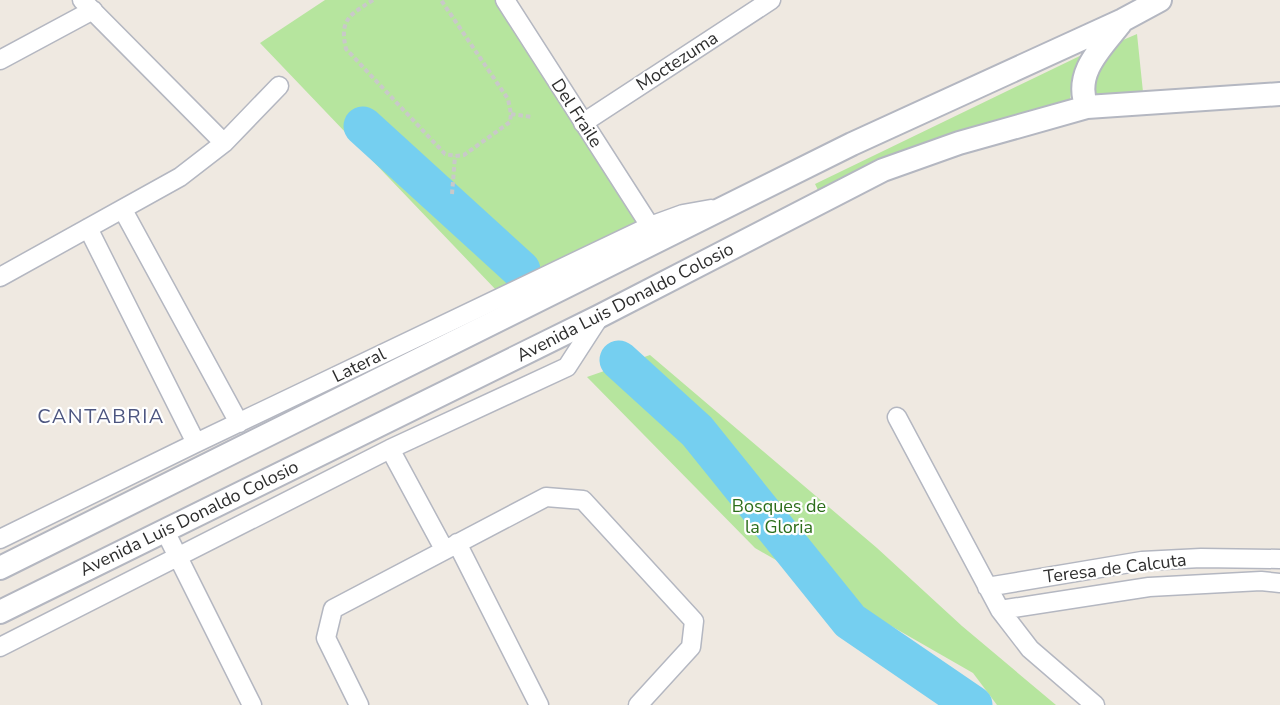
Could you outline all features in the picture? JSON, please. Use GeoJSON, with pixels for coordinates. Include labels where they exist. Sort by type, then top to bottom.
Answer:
{"type":"FeatureCollection","features":[{"type":"Feature","properties":{"kind":"street","name":"Del Fraile"},"geometry":{"type":"LineString","coordinates":[[505,0],[650,226]]}},
{"type":"Feature","properties":{"kind":"street","name":"Moctezuma"},"geometry":{"type":"LineString","coordinates":[[583,123],[771,0]]}},
{"type":"Feature","properties":{"kind":"street"},"geometry":{"type":"LineString","coordinates":[[0,568],[852,144],[1123,20],[1153,2]]}},
{"type":"Feature","properties":{"kind":"street"},"geometry":{"type":"LineString","coordinates":[[0,60],[88,5],[224,143]]}},
{"type":"Feature","properties":{"kind":"street"},"geometry":{"type":"LineString","coordinates":[[1087,107],[1082,87],[1085,73],[1123,20]]}},
{"type":"Feature","properties":{"kind":"street"},"geometry":{"type":"LineString","coordinates":[[0,277],[180,177],[224,143],[279,86]]}},
{"type":"Feature","properties":{"kind":"street","name":"Avenida Luis Donaldo Colosio"},"geometry":{"type":"LineString","coordinates":[[0,612],[600,316],[883,170],[969,140],[1087,107],[1280,94]]}},
{"type":"Feature","properties":{"kind":"street","name":"Lateral"},"geometry":{"type":"LineString","coordinates":[[0,539],[650,226],[683,214],[724,207]]}},
{"type":"Feature","properties":{"kind":"street"},"geometry":{"type":"LineString","coordinates":[[123,210],[239,423]]}},
{"type":"Feature","properties":{"kind":"street"},"geometry":{"type":"LineString","coordinates":[[88,228],[196,443]]}},
{"type":"Feature","properties":{"kind":"street"},"geometry":{"type":"LineString","coordinates":[[0,647],[390,448],[567,367],[600,316]]}},
{"type":"Feature","properties":{"kind":"street"},"geometry":{"type":"LineString","coordinates":[[897,417],[1000,610],[1030,649],[1095,705]]}},
{"type":"Feature","properties":{"kind":"street"},"geometry":{"type":"LineString","coordinates":[[390,448],[451,546],[539,705]]}},
{"type":"Feature","properties":{"kind":"street"},"geometry":{"type":"LineString","coordinates":[[359,705],[326,638],[333,609],[546,497],[583,500],[694,621],[692,647],[638,705]]}},
{"type":"Feature","properties":{"kind":"street"},"geometry":{"type":"LineString","coordinates":[[165,531],[252,705]]}},
{"type":"Feature","properties":{"kind":"street","name":"Teresa de Calcuta"},"geometry":{"type":"LineString","coordinates":[[987,587],[1142,561],[1280,558]]}},
{"type":"Feature","properties":{"kind":"street","name":"Teresa de Calcuta"},"geometry":{"type":"LineString","coordinates":[[1000,610],[1149,587],[1261,581],[1280,583]]}},
{"type":"Feature","properties":{"kind":"path"},"geometry":{"type":"LineString","coordinates":[[373,0],[350,15],[342,33],[346,49],[445,154],[464,155],[510,122],[511,114],[508,99],[441,0]]}},
{"type":"Feature","properties":{"kind":"path"},"geometry":{"type":"LineString","coordinates":[[511,114],[532,117]]}},
{"type":"Feature","properties":{"kind":"path"},"geometry":{"type":"LineString","coordinates":[[452,194],[455,156]]}},
{"type":"Feature","properties":{"kind":"green space"},"geometry":{"type":"Polygon","coordinates":[[[325,0],[496,0],[637,221],[497,291],[260,43],[325,0]]]}},
{"type":"Feature","properties":{"kind":"green space"},"geometry":{"type":"Polygon","coordinates":[[[1137,34],[1143,92],[1102,98],[1091,95],[1096,64],[1123,40],[1137,34]]]}},
{"type":"Feature","properties":{"kind":"green space"},"geometry":{"type":"Polygon","coordinates":[[[1086,53],[1072,80],[1070,102],[820,194],[815,184],[1086,53]]]}},
{"type":"Feature","properties":{"kind":"green space","name":"Bosques de la Gloria"},"geometry":{"type":"Polygon","coordinates":[[[650,355],[877,548],[962,626],[1056,705],[997,705],[973,673],[755,548],[587,377],[650,355]]]}},
{"type":"Feature","properties":{"kind":"waterway"},"geometry":{"type":"LineString","coordinates":[[363,126],[521,270]]}},
{"type":"Feature","properties":{"kind":"waterway"},"geometry":{"type":"LineString","coordinates":[[619,360],[697,431],[850,621],[973,705]]}},
{"type":"Feature","properties":{"kind":"district","name":"CANTABRIA"},"geometry":{"type":"Point","coordinates":[101,416]}}]}
